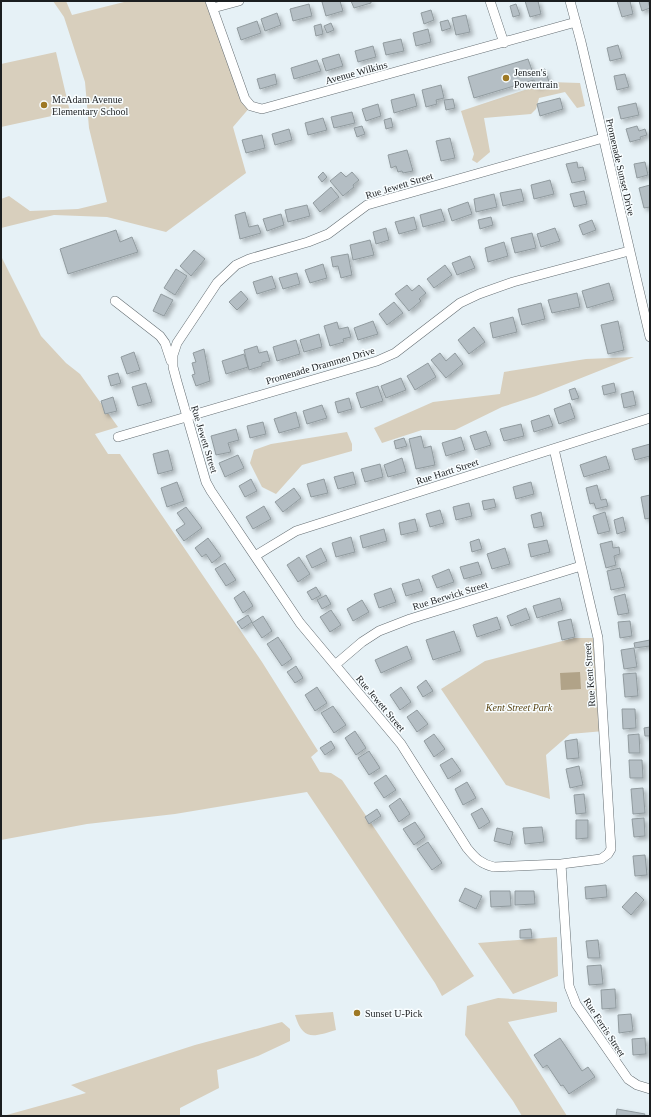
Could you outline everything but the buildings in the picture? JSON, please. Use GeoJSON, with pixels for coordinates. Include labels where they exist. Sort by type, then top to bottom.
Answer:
{"type":"FeatureCollection","features":[{"type":"Feature","properties":{"kind":"street"},"geometry":{"type":"LineString","coordinates":[[211,5],[239,1]]}},
{"type":"Feature","properties":{"kind":"street"},"geometry":{"type":"LineString","coordinates":[[490,1],[504,43]]}},
{"type":"Feature","properties":{"kind":"street","name":"Promenade Sunset Drive"},"geometry":{"type":"LineString","coordinates":[[570,1],[650,337]]}},
{"type":"Feature","properties":{"kind":"street","name":"Avenue Wilkins"},"geometry":{"type":"LineString","coordinates":[[211,5],[245,99],[251,106],[262,109],[576,22]]}},
{"type":"Feature","properties":{"kind":"street","name":"Rue Jewett Street"},"geometry":{"type":"LineString","coordinates":[[561,864],[494,867],[485,865],[476,859],[467,848],[401,744],[300,623],[211,491],[206,482],[173,367],[175,349],[183,332],[223,275],[243,262],[308,242],[328,234],[367,205],[603,138]]}},
{"type":"Feature","properties":{"kind":"street","name":"Promenade Drammen Drive"},"geometry":{"type":"LineString","coordinates":[[118,437],[377,361],[395,353],[460,303],[479,294],[513,282],[629,251]]}},
{"type":"Feature","properties":{"kind":"street"},"geometry":{"type":"LineString","coordinates":[[115,301],[160,336],[165,343],[173,367]]}},
{"type":"Feature","properties":{"kind":"street"},"geometry":{"type":"LineString","coordinates":[[160,336],[168,338],[175,337],[183,332]]}},
{"type":"Feature","properties":{"kind":"street","name":"Rue Hartt Street"},"geometry":{"type":"LineString","coordinates":[[255,556],[296,531],[650,418]]}},
{"type":"Feature","properties":{"kind":"street","name":"Rue Kent Street"},"geometry":{"type":"LineString","coordinates":[[554,449],[598,638],[611,844],[608,854],[601,859],[561,864]]}},
{"type":"Feature","properties":{"kind":"street","name":"Rue Berwick Street"},"geometry":{"type":"LineString","coordinates":[[335,665],[362,642],[386,628],[410,619],[581,566]]}},
{"type":"Feature","properties":{"kind":"street","name":"Rue Ferris Street"},"geometry":{"type":"LineString","coordinates":[[561,864],[567,972],[572,996],[628,1079],[637,1085],[650,1089]]}},
{"type":"Feature","properties":{"kind":"green space"},"geometry":{"type":"Polygon","coordinates":[[[53,1],[66,1],[72,15],[128,1],[210,1],[251,106],[233,127],[246,173],[166,232],[107,217],[54,215],[1,228],[1,199],[9,196],[30,211],[78,209],[107,202],[89,128],[85,82],[64,17],[53,1]]]}},
{"type":"Feature","properties":{"kind":"green space"},"geometry":{"type":"Polygon","coordinates":[[[56,52],[70,112],[1,127],[1,64],[56,52]]]}},
{"type":"Feature","properties":{"kind":"green space"},"geometry":{"type":"Polygon","coordinates":[[[549,82],[580,83],[585,106],[577,108],[565,92],[539,98],[536,109],[531,114],[484,118],[490,152],[477,163],[472,160],[474,154],[461,111],[549,82]]]}},
{"type":"Feature","properties":{"kind":"green space"},"geometry":{"type":"Polygon","coordinates":[[[1,256],[41,336],[66,363],[80,374],[118,427],[95,434],[108,454],[120,454],[262,662],[318,751],[311,757],[320,772],[331,773],[342,780],[474,976],[442,996],[435,983],[307,792],[175,814],[87,824],[1,840],[1,256]]]}},
{"type":"Feature","properties":{"kind":"green space"},"geometry":{"type":"Polygon","coordinates":[[[634,357],[536,396],[502,407],[455,430],[422,430],[382,443],[374,428],[433,402],[500,394],[504,372],[586,359],[634,357]]]}},
{"type":"Feature","properties":{"kind":"green space"},"geometry":{"type":"Polygon","coordinates":[[[347,432],[352,444],[352,451],[302,465],[276,494],[262,487],[250,463],[254,450],[271,444],[347,432]]]}},
{"type":"Feature","properties":{"kind":"green space","name":"Kent Street Park"},"geometry":{"type":"Polygon","coordinates":[[[574,638],[598,638],[604,731],[570,734],[546,755],[550,799],[506,785],[441,689],[485,661],[574,638]]]}},
{"type":"Feature","properties":{"kind":"green space"},"geometry":{"type":"Polygon","coordinates":[[[557,937],[558,976],[513,994],[478,943],[557,937]]]}},
{"type":"Feature","properties":{"kind":"green space"},"geometry":{"type":"Polygon","coordinates":[[[498,998],[557,1002],[557,1012],[508,1022],[567,1116],[522,1116],[513,1101],[465,1035],[467,1006],[498,998]]]}},
{"type":"Feature","properties":{"kind":"green space"},"geometry":{"type":"Polygon","coordinates":[[[333,1012],[336,1030],[315,1035],[305,1033],[298,1023],[295,1015],[333,1012]]]}},
{"type":"Feature","properties":{"kind":"green space"},"geometry":{"type":"Polygon","coordinates":[[[282,1022],[290,1029],[290,1041],[258,1056],[217,1070],[219,1088],[180,1108],[180,1116],[3,1116],[86,1093],[71,1085],[195,1045],[282,1022]]]}},
{"type":"Feature","properties":{"kind":"shaded area"},"geometry":{"type":"Polygon","coordinates":[[[580,672],[581,689],[561,690],[560,673],[580,672]]]}},
{"type":"Feature","properties":{"kind":"place","name":"Jensen's Powertrain"},"geometry":{"type":"Point","coordinates":[506,78]}},
{"type":"Feature","properties":{"kind":"place","name":"McAdam Avenue Elementary School"},"geometry":{"type":"Point","coordinates":[44,105]}},
{"type":"Feature","properties":{"kind":"place","name":"Sunset U-Pick"},"geometry":{"type":"Point","coordinates":[357,1013]}}]}
